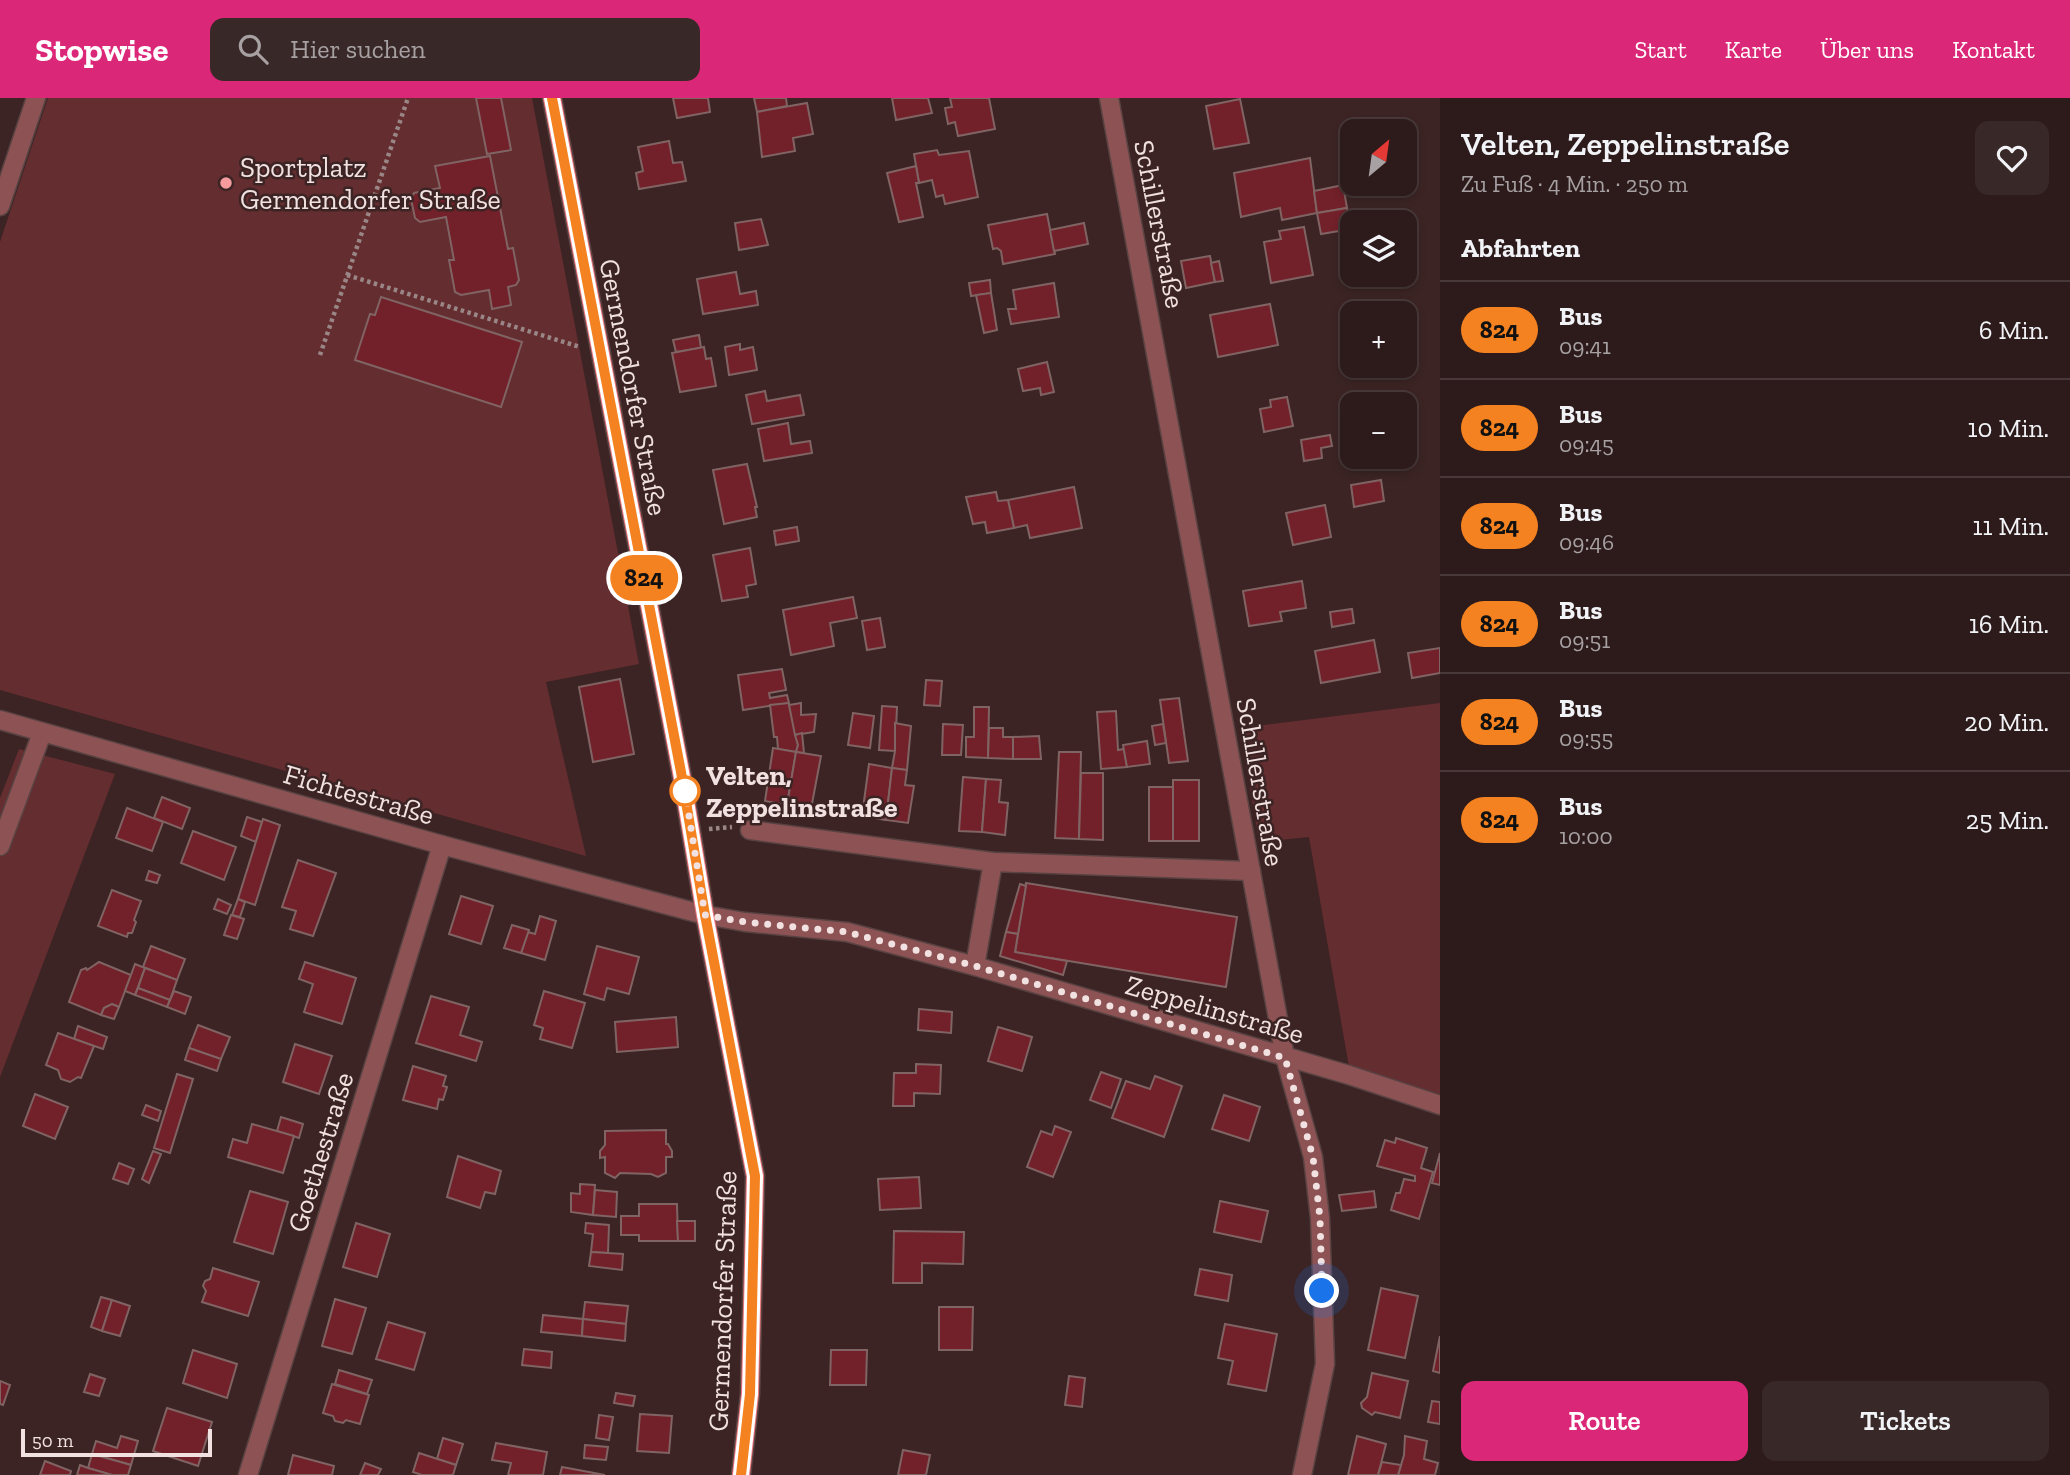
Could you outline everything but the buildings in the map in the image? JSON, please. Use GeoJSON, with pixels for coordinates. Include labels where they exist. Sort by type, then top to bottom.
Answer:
{"type":"FeatureCollection","features":[{"type":"Feature","properties":{"kind":"main road","name":"Germendorfer Straße"},"geometry":{"type":"LineString","coordinates":[[552,98],[755,1176],[750,1394],[741,1475]]}},
{"type":"Feature","properties":{"kind":"street"},"geometry":{"type":"LineString","coordinates":[[0,206],[36,98]]}},
{"type":"Feature","properties":{"kind":"street","name":"Schillerstraße"},"geometry":{"type":"LineString","coordinates":[[1109,98],[1285,1058],[1313,1157],[1320,1218],[1325,1364],[1302,1475]]}},
{"type":"Feature","properties":{"kind":"street","name":"Fichtestraße"},"geometry":{"type":"LineString","coordinates":[[0,720],[442,845],[705,915]]}},
{"type":"Feature","properties":{"kind":"street"},"geometry":{"type":"LineString","coordinates":[[0,846],[42,733]]}},
{"type":"Feature","properties":{"kind":"street"},"geometry":{"type":"LineString","coordinates":[[750,830],[993,862],[1251,871]]}},
{"type":"Feature","properties":{"kind":"street","name":"Goethestraße"},"geometry":{"type":"LineString","coordinates":[[248,1475],[442,845]]}},
{"type":"Feature","properties":{"kind":"street"},"geometry":{"type":"LineString","coordinates":[[975,966],[993,862]]}},
{"type":"Feature","properties":{"kind":"street","name":"Zeppelinstraße"},"geometry":{"type":"LineString","coordinates":[[705,915],[745,922],[847,932],[975,966],[1349,1075],[1440,1105]]}},
{"type":"Feature","properties":{"kind":"path"},"geometry":{"type":"LineString","coordinates":[[320,355],[408,98]]}},
{"type":"Feature","properties":{"kind":"path"},"geometry":{"type":"LineString","coordinates":[[347,275],[601,354]]}},
{"type":"Feature","properties":{"kind":"path"},"geometry":{"type":"LineString","coordinates":[[691,831],[729,826],[750,830]]}},
{"type":"Feature","properties":{"kind":"shaded area"},"geometry":{"type":"Polygon","coordinates":[[[48,98],[532,98],[639,664],[546,682],[586,856],[0,690],[0,242],[48,98]]]}},
{"type":"Feature","properties":{"kind":"shaded area"},"geometry":{"type":"Polygon","coordinates":[[[1440,703],[1440,1094],[1349,1067],[1309,837],[1259,842],[1240,728],[1440,703]]]}},
{"type":"Feature","properties":{"kind":"shaded area"},"geometry":{"type":"Polygon","coordinates":[[[19,749],[115,774],[0,1077],[0,798],[19,749]]]}},
{"type":"Feature","properties":{"kind":"bus line","name":"824"},"geometry":{"type":"LineString","coordinates":[[552,98],[755,1176],[750,1394],[741,1475]]}},
{"type":"Feature","properties":{"kind":"place","name":"Sportplatz Germendorfer Straße"},"geometry":{"type":"Point","coordinates":[226,183]}},
{"type":"Feature","properties":{"kind":"place","name":"Velten, Zeppelinstraße"},"geometry":{"type":"Point","coordinates":[685,791]}},
{"type":"Feature","properties":{"kind":"route"},"geometry":{"type":"LineString","coordinates":[[685,791],[705,915],[745,922],[847,932],[975,966],[1285,1058],[1313,1157],[1320,1218],[1322,1291]]}}]}
